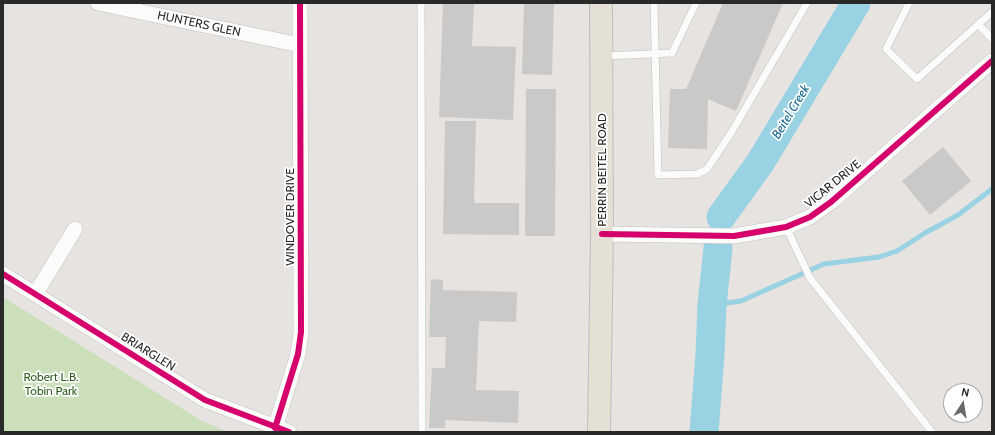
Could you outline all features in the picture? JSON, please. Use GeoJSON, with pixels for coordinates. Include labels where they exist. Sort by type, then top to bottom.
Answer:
{"type":"FeatureCollection","features":[{"type":"Feature","properties":{"kind":"main road","name":"PERRIN BEITEL ROAD"},"geometry":{"type":"LineString","coordinates":[[599,432],[602,234],[601,3]]}},
{"type":"Feature","properties":{"kind":"street","name":"HUNTERS GLEN"},"geometry":{"type":"LineString","coordinates":[[98,3],[300,46]]}},
{"type":"Feature","properties":{"kind":"street","name":"WINDOVER DRIVE"},"geometry":{"type":"LineString","coordinates":[[282,430],[298,354],[301,332],[300,3]]}},
{"type":"Feature","properties":{"kind":"street","name":"VICAR DRIVE"},"geometry":{"type":"LineString","coordinates":[[602,234],[734,236],[786,227],[810,218],[831,202],[992,61]]}},
{"type":"Feature","properties":{"kind":"street"},"geometry":{"type":"LineString","coordinates":[[36,293],[75,229]]}},
{"type":"Feature","properties":{"kind":"street","name":"BRIARGLEN"},"geometry":{"type":"LineString","coordinates":[[3,274],[36,293],[205,400],[282,430]]}},
{"type":"Feature","properties":{"kind":"lane"},"geometry":{"type":"LineString","coordinates":[[421,3],[422,432]]}},
{"type":"Feature","properties":{"kind":"lane"},"geometry":{"type":"LineString","coordinates":[[654,3],[658,175],[697,174],[707,169],[714,160],[807,3]]}},
{"type":"Feature","properties":{"kind":"lane"},"geometry":{"type":"LineString","coordinates":[[602,56],[672,53],[696,3]]}},
{"type":"Feature","properties":{"kind":"lane"},"geometry":{"type":"LineString","coordinates":[[909,3],[886,49],[917,80],[992,12]]}},
{"type":"Feature","properties":{"kind":"lane"},"geometry":{"type":"LineString","coordinates":[[978,24],[992,39]]}},
{"type":"Feature","properties":{"kind":"lane"},"geometry":{"type":"LineString","coordinates":[[786,227],[810,278],[932,432]]}},
{"type":"Feature","properties":{"kind":"green space","name":"Robert L.B. Tobin Park"},"geometry":{"type":"Polygon","coordinates":[[[3,297],[202,421],[228,432],[3,432],[3,297]]]}},
{"type":"Feature","properties":{"kind":"building"},"geometry":{"type":"Polygon","coordinates":[[[443,3],[474,3],[472,46],[516,47],[513,120],[439,117],[443,3]]]}},
{"type":"Feature","properties":{"kind":"building"},"geometry":{"type":"Polygon","coordinates":[[[524,3],[554,3],[552,75],[522,74],[524,3]]]}},
{"type":"Feature","properties":{"kind":"building"},"geometry":{"type":"Polygon","coordinates":[[[723,3],[783,3],[736,111],[708,99],[707,149],[668,148],[670,89],[686,89],[723,3]]]}},
{"type":"Feature","properties":{"kind":"building"},"geometry":{"type":"Polygon","coordinates":[[[526,89],[556,89],[555,236],[525,236],[526,89]]]}},
{"type":"Feature","properties":{"kind":"building"},"geometry":{"type":"Polygon","coordinates":[[[445,121],[476,121],[474,203],[519,203],[519,235],[443,234],[445,121]]]}},
{"type":"Feature","properties":{"kind":"building"},"geometry":{"type":"Polygon","coordinates":[[[943,147],[971,181],[930,215],[902,181],[943,147]]]}},
{"type":"Feature","properties":{"kind":"building"},"geometry":{"type":"Polygon","coordinates":[[[431,279],[443,280],[443,290],[517,292],[516,322],[479,321],[476,390],[519,391],[518,423],[445,420],[445,428],[429,428],[432,368],[445,368],[446,337],[429,337],[431,279]]]}},
{"type":"Feature","properties":{"kind":"waterway","name":"Beitel Creek"},"geometry":{"type":"LineString","coordinates":[[721,217],[760,163],[856,3]]}},
{"type":"Feature","properties":{"kind":"waterway"},"geometry":{"type":"LineString","coordinates":[[712,305],[741,301],[824,264],[879,257],[897,251],[925,233],[958,215],[992,189]]}},
{"type":"Feature","properties":{"kind":"waterway","name":"Beitel Creek"},"geometry":{"type":"LineString","coordinates":[[704,432],[712,305],[718,248]]}},
{"type":"Feature","properties":{"kind":"cycle path"},"geometry":{"type":"LineString","coordinates":[[275,428],[298,354],[301,332],[300,3]]}},
{"type":"Feature","properties":{"kind":"cycle path"},"geometry":{"type":"LineString","coordinates":[[602,234],[734,236],[786,227],[810,217],[831,202],[992,61]]}},
{"type":"Feature","properties":{"kind":"cycle path"},"geometry":{"type":"LineString","coordinates":[[3,274],[205,400],[289,432]]}}]}
